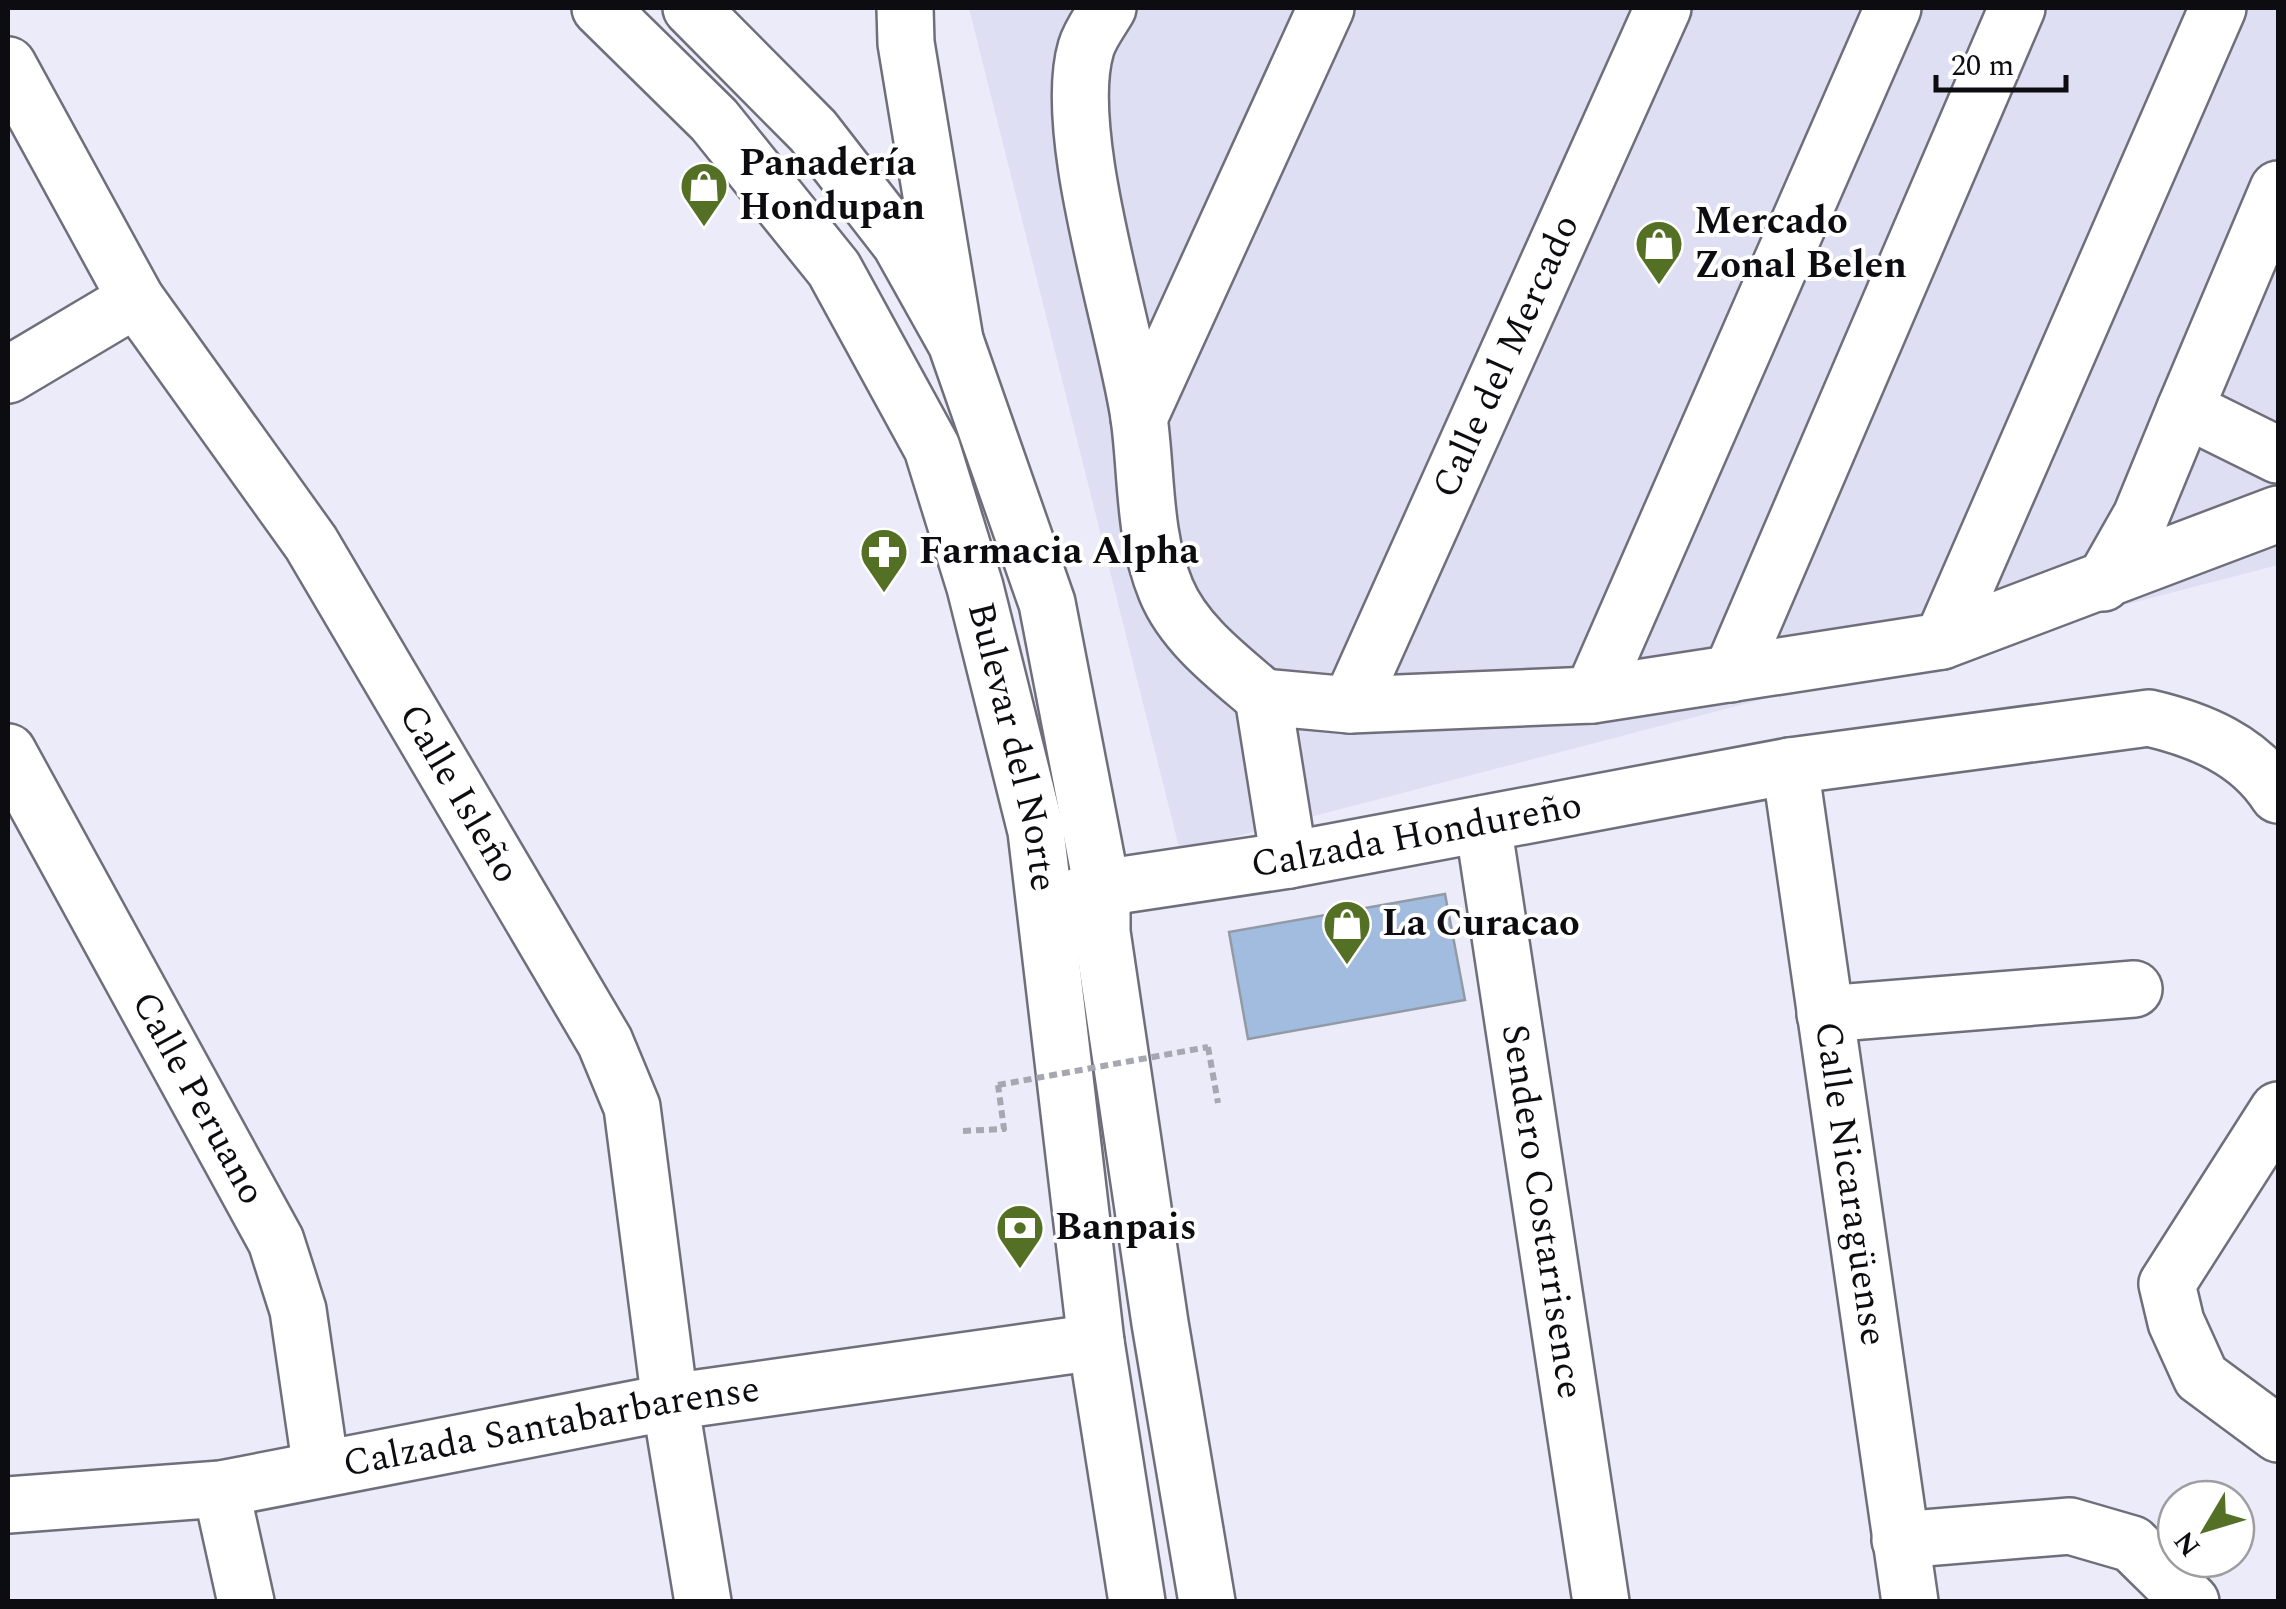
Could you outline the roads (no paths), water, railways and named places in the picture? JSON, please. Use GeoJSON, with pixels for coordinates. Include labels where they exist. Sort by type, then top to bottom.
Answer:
{"type":"FeatureCollection","features":[{"type":"Feature","properties":{"kind":"street","name":"Bulevar del Norte"},"geometry":{"type":"LineString","coordinates":[[600,8],[714,120],[834,269],[932,448],[975,587],[1036,831],[1096,1342],[1137,1602]]}},
{"type":"Feature","properties":{"kind":"street","name":"Bulevar del Norte"},"geometry":{"type":"LineString","coordinates":[[692,8],[813,131],[900,243],[956,343],[1047,604],[1102,888],[1102,932],[1157,1304],[1207,1602]]}},
{"type":"Feature","properties":{"kind":"street"},"geometry":{"type":"LineString","coordinates":[[905,8],[906,43],[956,343]]}},
{"type":"Feature","properties":{"kind":"street"},"geometry":{"type":"LineString","coordinates":[[1108,8],[1086,48],[1082,104],[1089,173],[1139,418],[1144,506],[1166,592],[1209,651],[1263,697],[1350,705],[1592,695],[1942,641],[2278,514]]}},
{"type":"Feature","properties":{"kind":"street"},"geometry":{"type":"LineString","coordinates":[[1139,418],[1326,8]]}},
{"type":"Feature","properties":{"kind":"street","name":"Calle del Mercado"},"geometry":{"type":"LineString","coordinates":[[1350,705],[1663,8]]}},
{"type":"Feature","properties":{"kind":"street"},"geometry":{"type":"LineString","coordinates":[[1592,695],[1893,8]]}},
{"type":"Feature","properties":{"kind":"street"},"geometry":{"type":"LineString","coordinates":[[1731,674],[2017,8]]}},
{"type":"Feature","properties":{"kind":"street"},"geometry":{"type":"LineString","coordinates":[[1942,641],[2218,8]]}},
{"type":"Feature","properties":{"kind":"street","name":"Calle Isleño"},"geometry":{"type":"LineString","coordinates":[[8,65],[136,299],[311,543],[605,1042],[632,1107],[670,1402],[703,1602]]}},
{"type":"Feature","properties":{"kind":"street"},"geometry":{"type":"LineString","coordinates":[[2103,583],[2141,516],[2278,189]]}},
{"type":"Feature","properties":{"kind":"street"},"geometry":{"type":"LineString","coordinates":[[8,376],[136,299]]}},
{"type":"Feature","properties":{"kind":"street"},"geometry":{"type":"LineString","coordinates":[[2185,409],[2278,454]]}},
{"type":"Feature","properties":{"kind":"street"},"geometry":{"type":"LineString","coordinates":[[1263,697],[1289,860]]}},
{"type":"Feature","properties":{"kind":"street","name":"Calzada Hondureño"},"geometry":{"type":"LineString","coordinates":[[1046,907],[1102,888],[1289,860],[1790,766],[2149,718],[2190,728],[2248,759],[2278,795]]}},
{"type":"Feature","properties":{"kind":"street","name":"Calle Peruano"},"geometry":{"type":"LineString","coordinates":[[8,752],[276,1241],[298,1310],[321,1469]]}},
{"type":"Feature","properties":{"kind":"street","name":"Calle Nicaragüense"},"geometry":{"type":"LineString","coordinates":[[1790,766],[1910,1602]]}},
{"type":"Feature","properties":{"kind":"street","name":"Sendero Costarrisence"},"geometry":{"type":"LineString","coordinates":[[1483,824],[1601,1602]]}},
{"type":"Feature","properties":{"kind":"street"},"geometry":{"type":"LineString","coordinates":[[1825,1014],[2134,989]]}},
{"type":"Feature","properties":{"kind":"street"},"geometry":{"type":"LineString","coordinates":[[2278,1110],[2167,1284],[2176,1322],[2201,1377],[2278,1434]]}},
{"type":"Feature","properties":{"kind":"street","name":"Calzada Santabarbarense"},"geometry":{"type":"LineString","coordinates":[[8,1505],[222,1489],[670,1402],[1096,1342]]}},
{"type":"Feature","properties":{"kind":"street"},"geometry":{"type":"LineString","coordinates":[[222,1489],[246,1602]]}},
{"type":"Feature","properties":{"kind":"street"},"geometry":{"type":"LineString","coordinates":[[1900,1540],[2070,1526],[2132,1544],[2191,1602]]}},
{"type":"Feature","properties":{"kind":"place","name":"Panadería Hondupan"},"geometry":{"type":"Point","coordinates":[704,228]}},
{"type":"Feature","properties":{"kind":"place","name":"Mercado Zonal Belen"},"geometry":{"type":"Point","coordinates":[1659,286]}},
{"type":"Feature","properties":{"kind":"place","name":"Farmacia Alpha"},"geometry":{"type":"Point","coordinates":[884,594]}},
{"type":"Feature","properties":{"kind":"place","name":"La Curacao"},"geometry":{"type":"Point","coordinates":[1347,966]}},
{"type":"Feature","properties":{"kind":"place","name":"Banpais"},"geometry":{"type":"Point","coordinates":[1020,1270]}}]}
